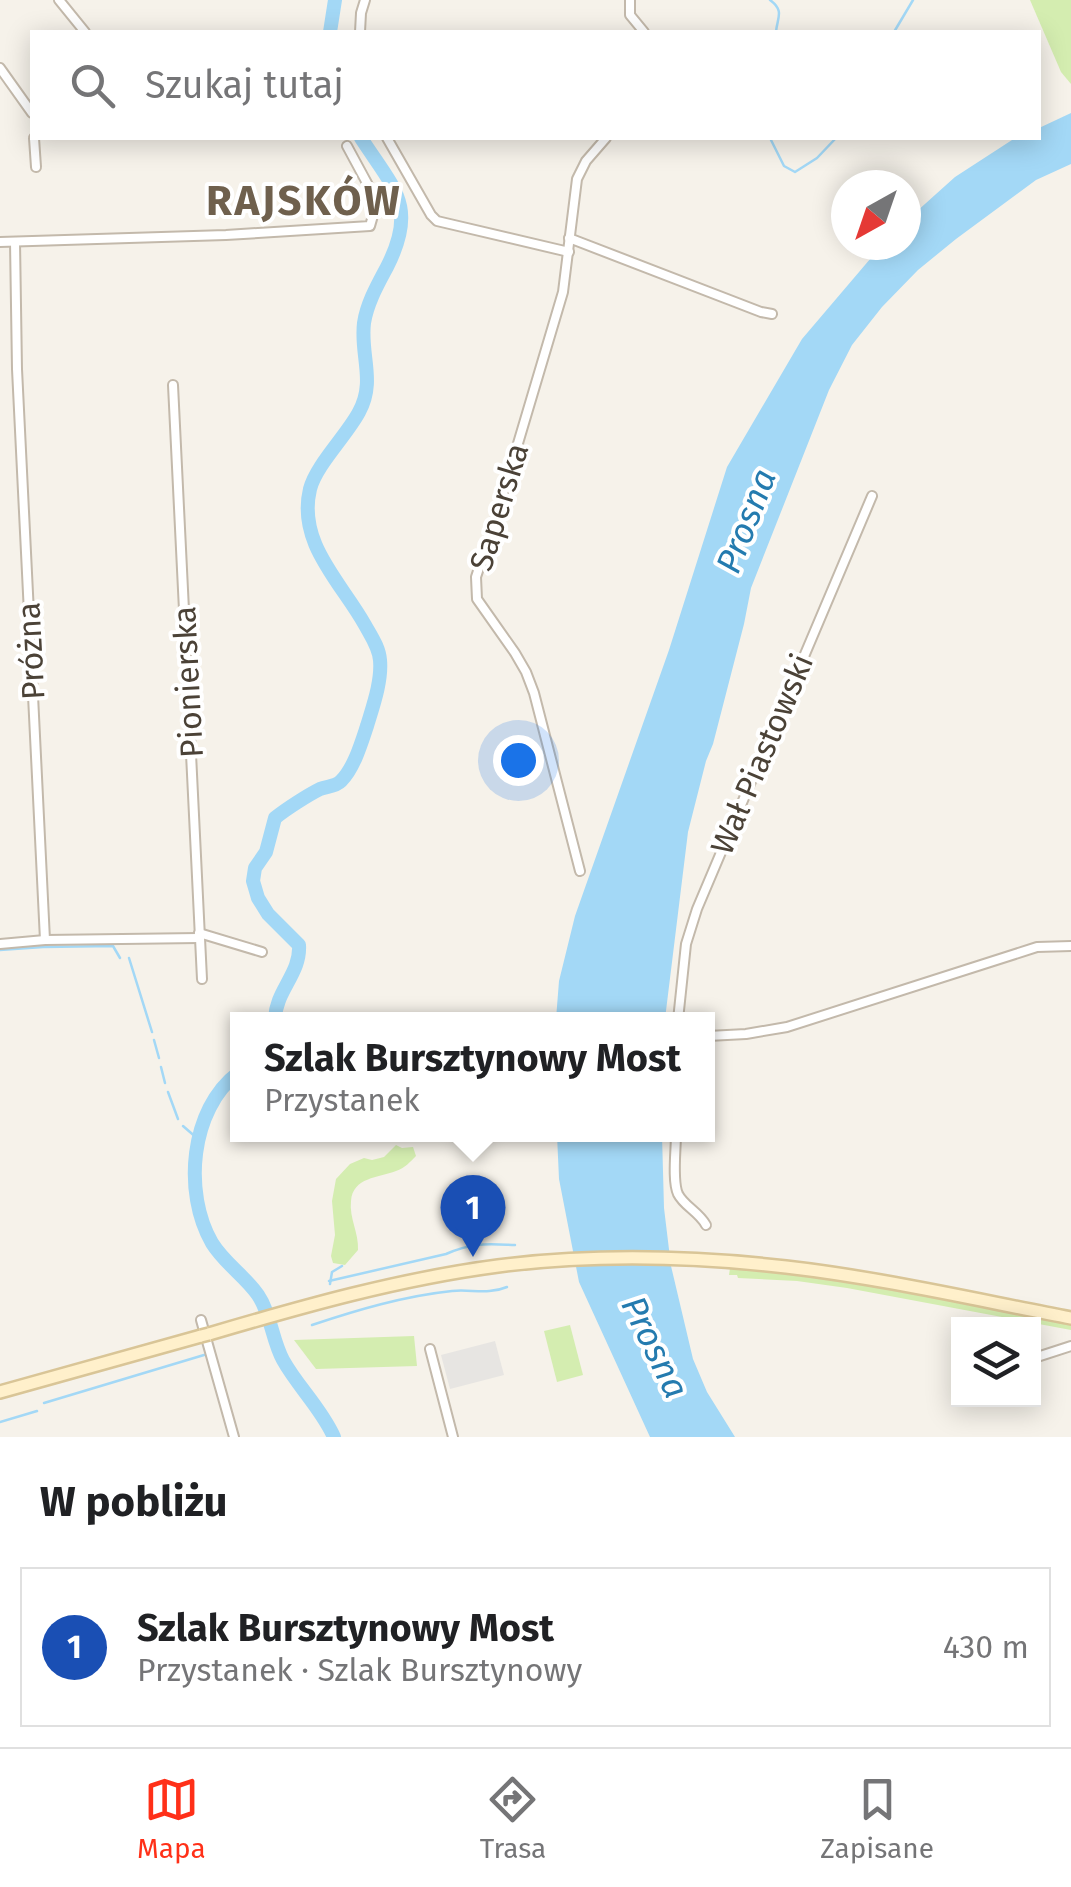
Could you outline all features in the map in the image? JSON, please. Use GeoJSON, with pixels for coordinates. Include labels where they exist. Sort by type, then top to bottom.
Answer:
{"type":"FeatureCollection","features":[{"type":"Feature","properties":{"kind":"main road"},"geometry":{"type":"LineString","coordinates":[[0,1393],[397,1283],[562,1260],[705,1260],[823,1272],[1071,1318]]}},
{"type":"Feature","properties":{"kind":"street"},"geometry":{"type":"LineString","coordinates":[[59,0],[83,30]]}},
{"type":"Feature","properties":{"kind":"street"},"geometry":{"type":"LineString","coordinates":[[360,30],[365,0]]}},
{"type":"Feature","properties":{"kind":"street"},"geometry":{"type":"LineString","coordinates":[[630,0],[630,15],[642,30]]}},
{"type":"Feature","properties":{"kind":"street"},"geometry":{"type":"LineString","coordinates":[[0,68],[30,110]]}},
{"type":"Feature","properties":{"kind":"street"},"geometry":{"type":"LineString","coordinates":[[34,140],[36,167]]}},
{"type":"Feature","properties":{"kind":"street"},"geometry":{"type":"LineString","coordinates":[[389,140],[438,221],[569,252]]}},
{"type":"Feature","properties":{"kind":"street","name":"Saperska"},"geometry":{"type":"LineString","coordinates":[[580,871],[534,693],[526,672],[482,607],[475,588],[560,306],[577,178],[604,140]]}},
{"type":"Feature","properties":{"kind":"street"},"geometry":{"type":"LineString","coordinates":[[0,242],[370,226],[376,205],[374,196],[347,146]]}},
{"type":"Feature","properties":{"kind":"street"},"geometry":{"type":"LineString","coordinates":[[569,238],[772,314]]}},
{"type":"Feature","properties":{"kind":"street","name":"Próżna"},"geometry":{"type":"LineString","coordinates":[[15,242],[17,369],[45,940]]}},
{"type":"Feature","properties":{"kind":"street","name":"Pionierska"},"geometry":{"type":"LineString","coordinates":[[173,386],[202,979]]}},
{"type":"Feature","properties":{"kind":"street","name":"Wał Piastowski"},"geometry":{"type":"LineString","coordinates":[[679,1012],[686,944],[696,909],[872,496]]}},
{"type":"Feature","properties":{"kind":"street"},"geometry":{"type":"LineString","coordinates":[[0,944],[199,935],[262,952]]}},
{"type":"Feature","properties":{"kind":"street"},"geometry":{"type":"LineString","coordinates":[[715,1036],[786,1026],[1037,947],[1071,946]]}},
{"type":"Feature","properties":{"kind":"street"},"geometry":{"type":"LineString","coordinates":[[676,1142],[677,1191],[706,1225]]}},
{"type":"Feature","properties":{"kind":"street"},"geometry":{"type":"LineString","coordinates":[[200,1320],[234,1437]]}},
{"type":"Feature","properties":{"kind":"street"},"geometry":{"type":"LineString","coordinates":[[1041,1356],[1071,1346]]}},
{"type":"Feature","properties":{"kind":"street"},"geometry":{"type":"LineString","coordinates":[[430,1349],[453,1437]]}},
{"type":"Feature","properties":{"kind":"green space"},"geometry":{"type":"Polygon","coordinates":[[[1030,0],[1071,0],[1071,84],[1061,72],[1030,0]]]}},
{"type":"Feature","properties":{"kind":"green space"},"geometry":{"type":"Polygon","coordinates":[[[396,1145],[413,1147],[416,1156],[399,1170],[356,1187],[351,1207],[358,1250],[345,1265],[333,1263],[332,1201],[336,1179],[350,1164],[364,1158],[384,1157],[396,1145]]]}},
{"type":"Feature","properties":{"kind":"green space"},"geometry":{"type":"Polygon","coordinates":[[[713,1264],[849,1280],[1040,1317],[1002,1317],[847,1288],[738,1278],[729,1275],[730,1268],[713,1268],[713,1264]]]}},
{"type":"Feature","properties":{"kind":"green space"},"geometry":{"type":"Polygon","coordinates":[[[1041,1317],[1071,1323],[1071,1330],[1041,1324],[1041,1317]]]}},
{"type":"Feature","properties":{"kind":"green space"},"geometry":{"type":"Polygon","coordinates":[[[570,1325],[583,1375],[557,1382],[544,1331],[570,1325]]]}},
{"type":"Feature","properties":{"kind":"green space"},"geometry":{"type":"Polygon","coordinates":[[[414,1336],[417,1366],[316,1369],[294,1340],[414,1336]]]}},
{"type":"Feature","properties":{"kind":"shaded area"},"geometry":{"type":"Polygon","coordinates":[[[495,1341],[504,1375],[450,1389],[441,1355],[495,1341]]]}},
{"type":"Feature","properties":{"kind":"water","name":"Prosna"},"geometry":{"type":"Polygon","coordinates":[[[1071,113],[1071,164],[1036,180],[918,270],[852,345],[829,390],[751,588],[688,832],[666,1012],[557,1012],[559,981],[575,916],[669,650],[727,467],[802,339],[869,260],[921,260],[921,208],[955,177],[1012,140],[1041,140],[1041,127],[1071,113]]]}},
{"type":"Feature","properties":{"kind":"water","name":"Prosna"},"geometry":{"type":"Polygon","coordinates":[[[557,1142],[662,1142],[671,1266],[693,1359],[707,1392],[735,1437],[650,1437],[579,1282],[559,1179],[557,1142]]]}},
{"type":"Feature","properties":{"kind":"waterway"},"geometry":{"type":"LineString","coordinates":[[330,30],[335,0]]}},
{"type":"Feature","properties":{"kind":"waterway"},"geometry":{"type":"LineString","coordinates":[[770,0],[779,11],[776,30]]}},
{"type":"Feature","properties":{"kind":"waterway"},"geometry":{"type":"LineString","coordinates":[[895,30],[913,0]]}},
{"type":"Feature","properties":{"kind":"waterway"},"geometry":{"type":"LineString","coordinates":[[276,1012],[296,965],[299,945],[258,898],[253,881],[255,868],[266,852],[275,818],[315,792],[339,783],[350,769],[380,676],[376,646],[315,544],[308,509],[313,480],[364,401],[365,316],[401,228],[401,213],[392,185],[362,140]]}},
{"type":"Feature","properties":{"kind":"waterway"},"geometry":{"type":"LineString","coordinates":[[771,140],[784,166],[795,172],[817,158],[834,140]]}},
{"type":"Feature","properties":{"kind":"waterway"},"geometry":{"type":"LineString","coordinates":[[0,950],[113,946],[120,958]]}},
{"type":"Feature","properties":{"kind":"waterway"},"geometry":{"type":"LineString","coordinates":[[129,958],[152,1032]]}},
{"type":"Feature","properties":{"kind":"waterway"},"geometry":{"type":"LineString","coordinates":[[154,1040],[159,1058]]}},
{"type":"Feature","properties":{"kind":"waterway"},"geometry":{"type":"LineString","coordinates":[[161,1067],[165,1083]]}},
{"type":"Feature","properties":{"kind":"waterway"},"geometry":{"type":"LineString","coordinates":[[230,1081],[210,1108],[196,1153],[197,1200],[203,1223],[217,1250],[258,1295],[283,1360],[334,1437]]}},
{"type":"Feature","properties":{"kind":"waterway"},"geometry":{"type":"LineString","coordinates":[[168,1092],[178,1119]]}},
{"type":"Feature","properties":{"kind":"waterway"},"geometry":{"type":"LineString","coordinates":[[183,1126],[198,1139]]}},
{"type":"Feature","properties":{"kind":"waterway"},"geometry":{"type":"LineString","coordinates":[[329,1281],[472,1246],[515,1245]]}},
{"type":"Feature","properties":{"kind":"waterway"},"geometry":{"type":"LineString","coordinates":[[330,1284],[332,1272],[342,1266]]}},
{"type":"Feature","properties":{"kind":"waterway"},"geometry":{"type":"LineString","coordinates":[[312,1325],[416,1296],[507,1287]]}},
{"type":"Feature","properties":{"kind":"waterway"},"geometry":{"type":"LineString","coordinates":[[44,1403],[204,1355]]}},
{"type":"Feature","properties":{"kind":"waterway"},"geometry":{"type":"LineString","coordinates":[[0,1422],[37,1411]]}},
{"type":"Feature","properties":{"kind":"place","name":"Szlak Bursztynowy Most"},"geometry":{"type":"Point","coordinates":[473,1257]}},
{"type":"Feature","properties":{"kind":"district","name":"RAJSKÓW"},"geometry":{"type":"Point","coordinates":[304,201]}}]}
